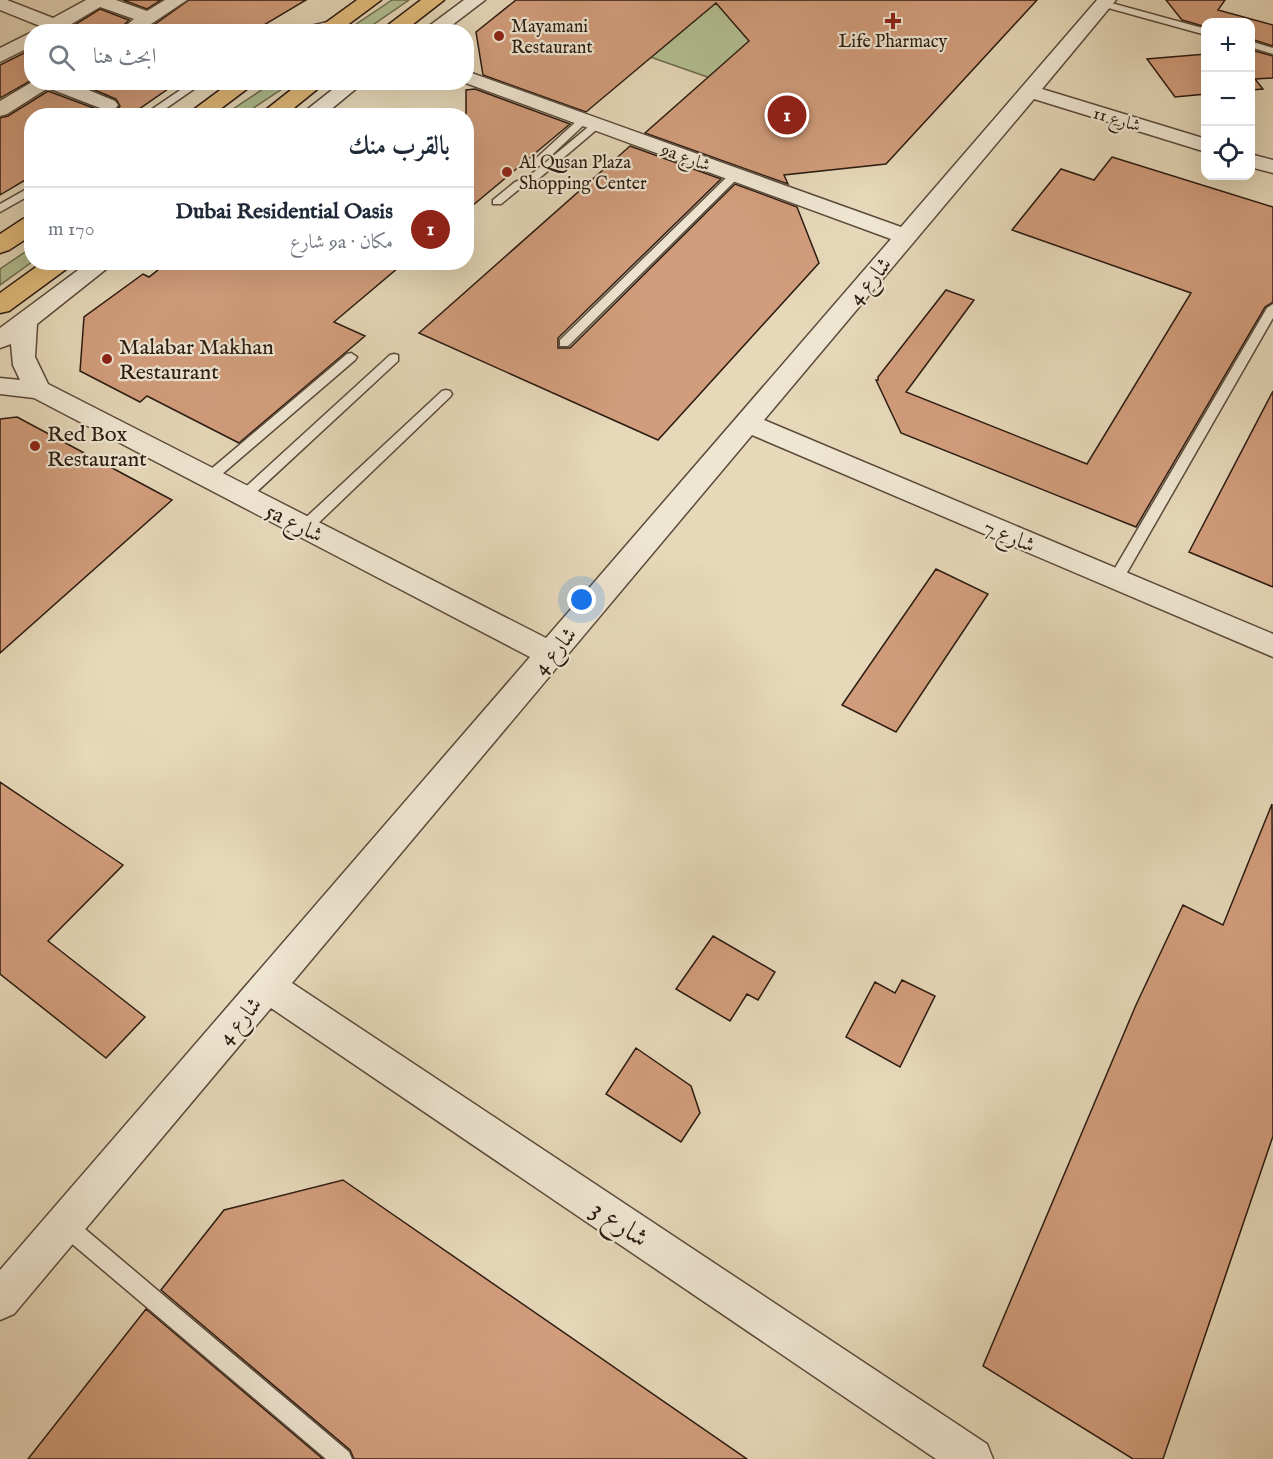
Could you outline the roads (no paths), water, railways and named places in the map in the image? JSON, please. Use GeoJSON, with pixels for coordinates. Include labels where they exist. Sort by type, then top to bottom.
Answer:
{"type":"FeatureCollection","features":[{"type":"Feature","properties":{"kind":"main road"},"geometry":{"type":"LineString","coordinates":[[334,24],[371,0]]}},
{"type":"Feature","properties":{"kind":"main road"},"geometry":{"type":"LineString","coordinates":[[400,24],[434,0]]}},
{"type":"Feature","properties":{"kind":"main road"},"geometry":{"type":"LineString","coordinates":[[208,108],[234,90]]}},
{"type":"Feature","properties":{"kind":"main road"},"geometry":{"type":"LineString","coordinates":[[280,108],[305,90]]}},
{"type":"Feature","properties":{"kind":"main road"},"geometry":{"type":"LineString","coordinates":[[0,245],[24,229]]}},
{"type":"Feature","properties":{"kind":"main road"},"geometry":{"type":"LineString","coordinates":[[0,305],[49,270]]}},
{"type":"Feature","properties":{"kind":"main road"},"geometry":{"type":"LineString","coordinates":[[67,289],[75,270]]}},
{"type":"Feature","properties":{"kind":"street"},"geometry":{"type":"LineString","coordinates":[[56,24],[99,0],[149,18]]}},
{"type":"Feature","properties":{"kind":"street"},"geometry":{"type":"LineString","coordinates":[[140,24],[178,0]]}},
{"type":"Feature","properties":{"kind":"street"},"geometry":{"type":"LineString","coordinates":[[440,24],[476,0]]}},
{"type":"Feature","properties":{"kind":"street","name":"شارع 4"},"geometry":{"type":"LineString","coordinates":[[0,1300],[1106,2]]}},
{"type":"Feature","properties":{"kind":"street"},"geometry":{"type":"LineString","coordinates":[[0,4],[41,24]]}},
{"type":"Feature","properties":{"kind":"street"},"geometry":{"type":"LineString","coordinates":[[13,67],[24,50]]}},
{"type":"Feature","properties":{"kind":"street","name":"9a شارع"},"geometry":{"type":"LineString","coordinates":[[474,80],[906,237]]}},
{"type":"Feature","properties":{"kind":"street"},"geometry":{"type":"LineString","coordinates":[[0,110],[34,90]]}},
{"type":"Feature","properties":{"kind":"street"},"geometry":{"type":"LineString","coordinates":[[68,90],[108,105]]}},
{"type":"Feature","properties":{"kind":"street"},"geometry":{"type":"LineString","coordinates":[[320,108],[344,90]]}},
{"type":"Feature","properties":{"kind":"street","name":"شارع 11"},"geometry":{"type":"LineString","coordinates":[[1029,92],[1201,144]]}},
{"type":"Feature","properties":{"kind":"street"},"geometry":{"type":"LineString","coordinates":[[1255,161],[1273,167]]}},
{"type":"Feature","properties":{"kind":"street"},"geometry":{"type":"LineString","coordinates":[[0,340],[93,270]]}},
{"type":"Feature","properties":{"kind":"street"},"geometry":{"type":"LineString","coordinates":[[26,321],[21,339],[22,357],[28,374],[39,390]]}},
{"type":"Feature","properties":{"kind":"street","name":"5a شارع"},"geometry":{"type":"LineString","coordinates":[[0,386],[39,390],[550,654]]}},
{"type":"Feature","properties":{"kind":"street","name":"شارع 7"},"geometry":{"type":"LineString","coordinates":[[747,423],[1273,646]]}},
{"type":"Feature","properties":{"kind":"street","name":"شارع 3"},"geometry":{"type":"LineString","coordinates":[[268,986],[972,1459]]}},
{"type":"Feature","properties":{"kind":"lane"},"geometry":{"type":"LineString","coordinates":[[1106,2],[1201,30]]}},
{"type":"Feature","properties":{"kind":"lane"},"geometry":{"type":"LineString","coordinates":[[1255,45],[1273,51]]}},
{"type":"Feature","properties":{"kind":"lane"},"geometry":{"type":"LineString","coordinates":[[159,108],[187,90]]}},
{"type":"Feature","properties":{"kind":"lane"},"geometry":{"type":"LineString","coordinates":[[496,202],[519,184],[535,177],[591,122]]}},
{"type":"Feature","properties":{"kind":"lane"},"geometry":{"type":"LineString","coordinates":[[564,343],[735,175]]}},
{"type":"Feature","properties":{"kind":"lane"},"geometry":{"type":"LineString","coordinates":[[0,209],[24,194]]}},
{"type":"Feature","properties":{"kind":"lane"},"geometry":{"type":"LineString","coordinates":[[1116,579],[1273,308]]}},
{"type":"Feature","properties":{"kind":"lane"},"geometry":{"type":"LineString","coordinates":[[209,478],[351,357]]}},
{"type":"Feature","properties":{"kind":"lane"},"geometry":{"type":"LineString","coordinates":[[244,496],[394,358]]}},
{"type":"Feature","properties":{"kind":"lane"},"geometry":{"type":"LineString","coordinates":[[304,527],[446,394]]}},
{"type":"Feature","properties":{"kind":"lane"},"geometry":{"type":"LineString","coordinates":[[64,1225],[342,1459]]}},
{"type":"Feature","properties":{"kind":"place","name":"Life Pharmacy"},"geometry":{"type":"Point","coordinates":[893,21]}},
{"type":"Feature","properties":{"kind":"place","name":"Mayamani Restaurant"},"geometry":{"type":"Point","coordinates":[499,36]}},
{"type":"Feature","properties":{"kind":"place","name":"Dubai Residential Oasis"},"geometry":{"type":"Point","coordinates":[787,115]}},
{"type":"Feature","properties":{"kind":"place","name":"Al Qusan Plaza Shopping Center"},"geometry":{"type":"Point","coordinates":[507,172]}},
{"type":"Feature","properties":{"kind":"place","name":"Malabar Makhan Restaurant"},"geometry":{"type":"Point","coordinates":[107,359]}},
{"type":"Feature","properties":{"kind":"place","name":"Red Box Restaurant"},"geometry":{"type":"Point","coordinates":[35,446]}}]}
